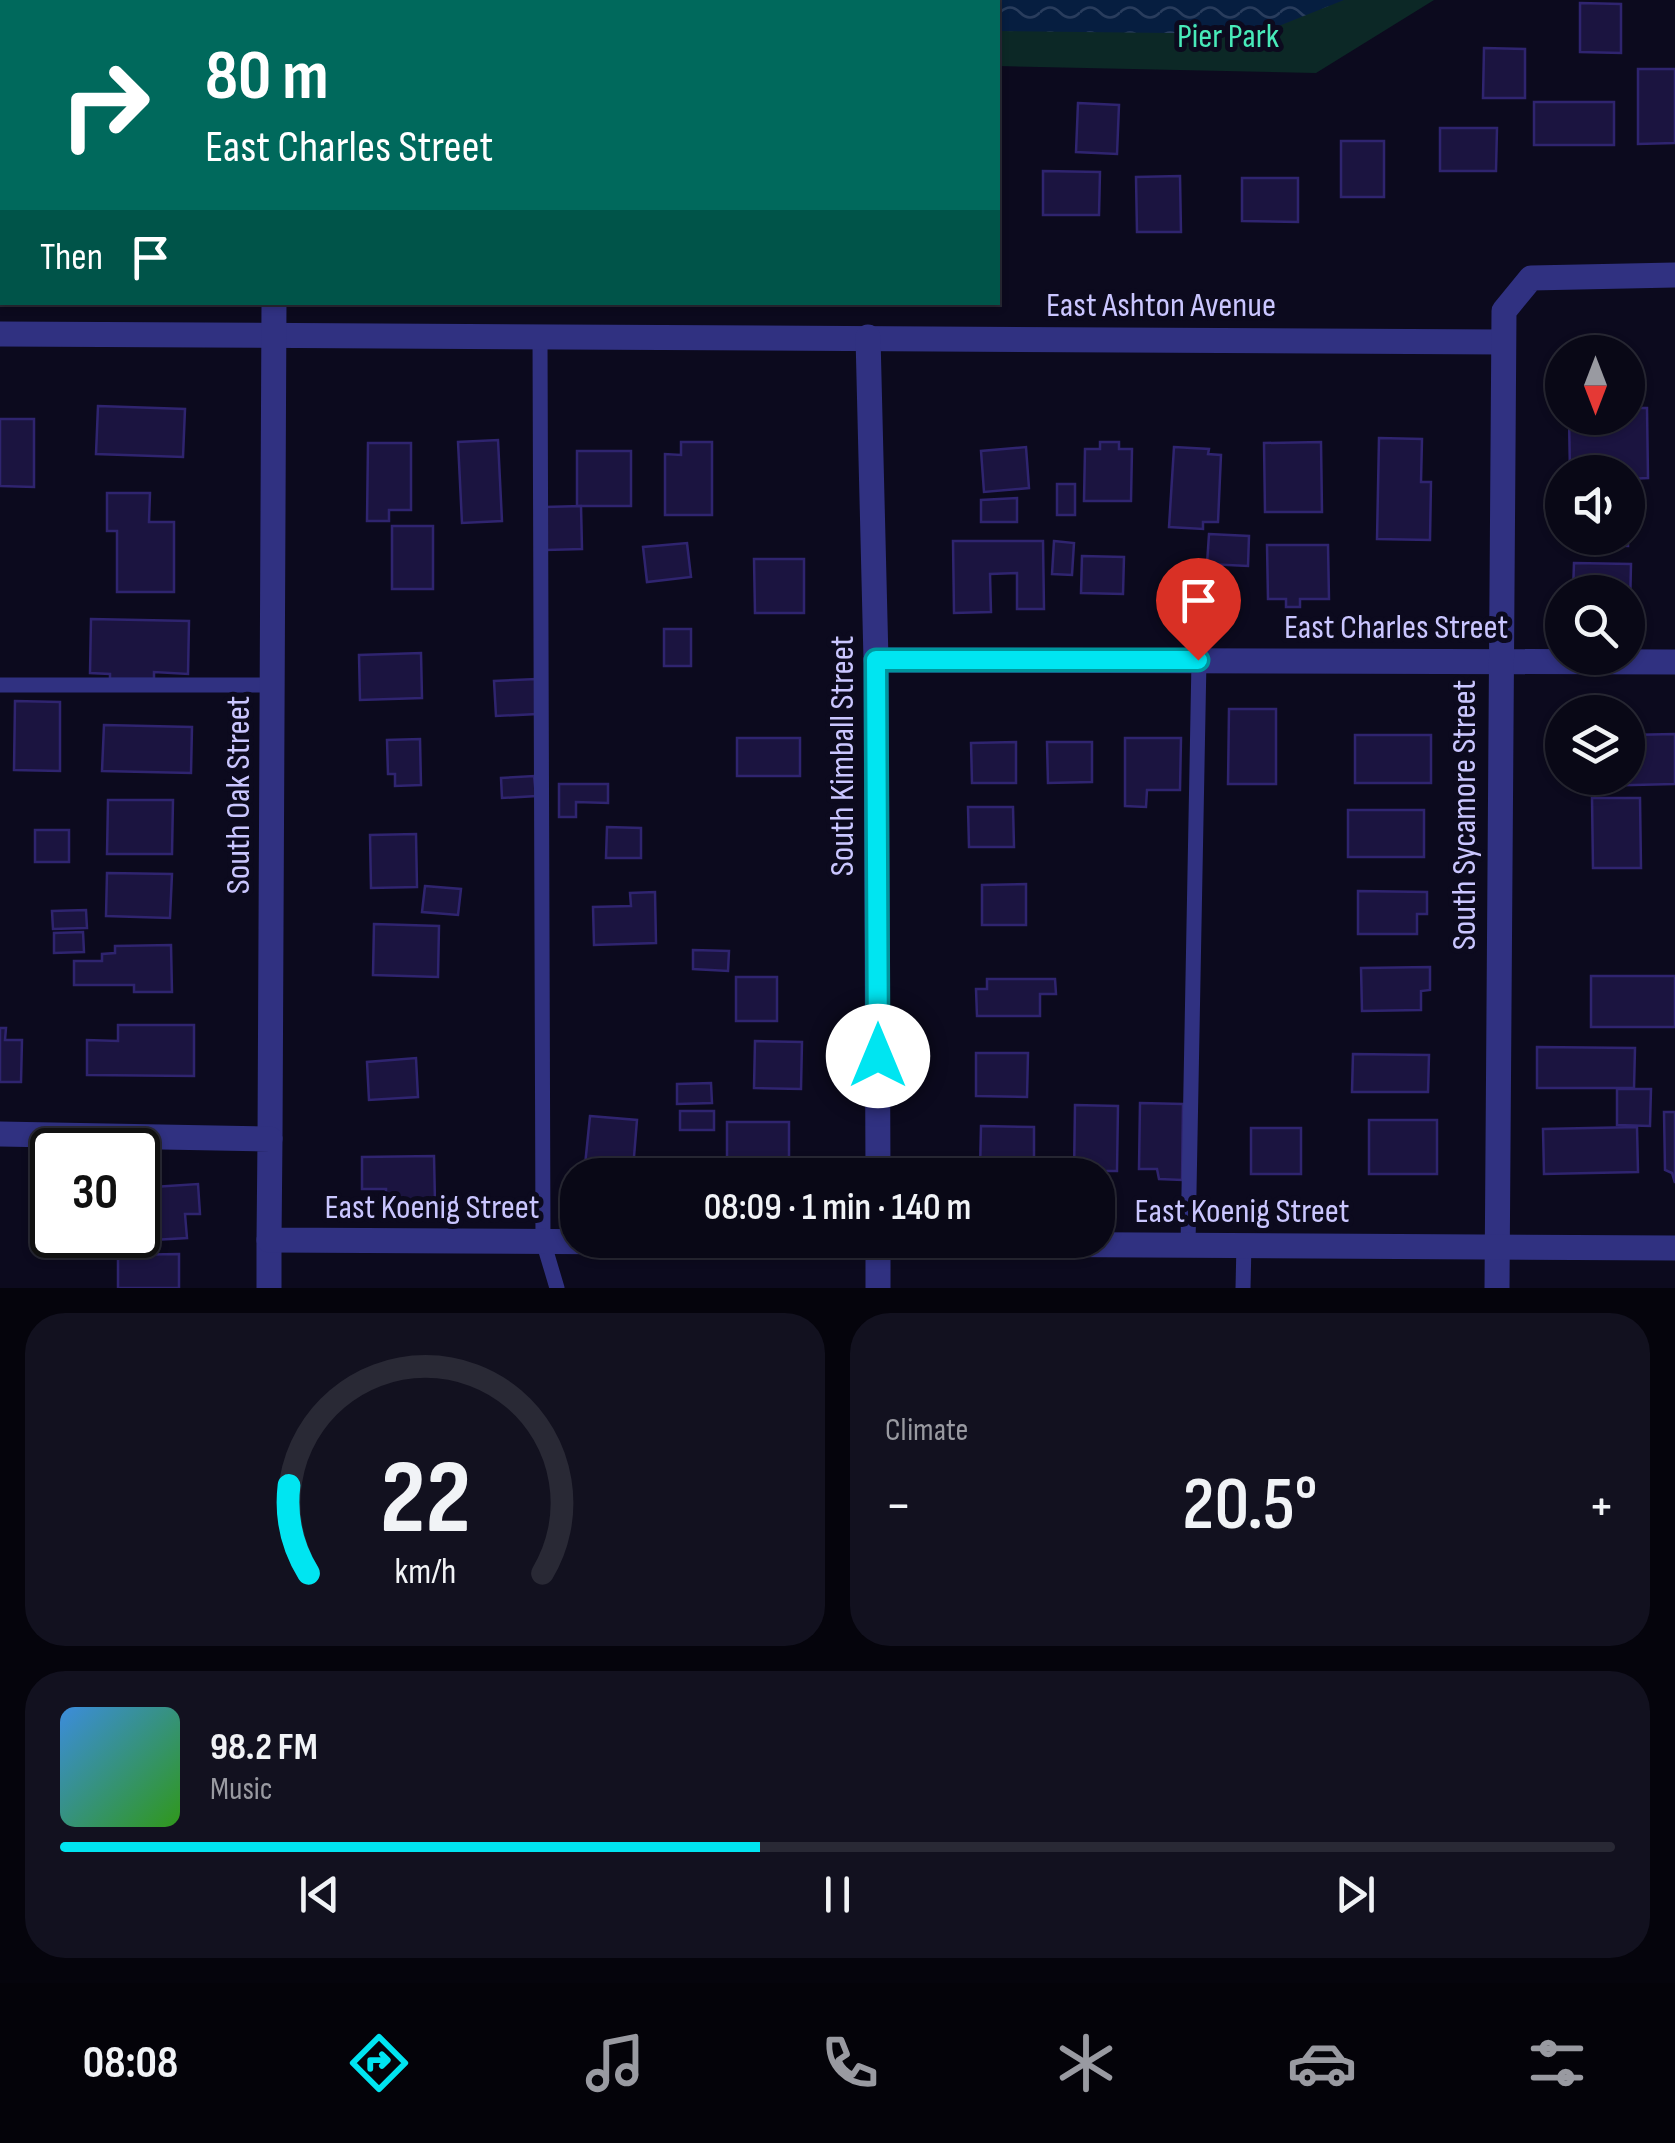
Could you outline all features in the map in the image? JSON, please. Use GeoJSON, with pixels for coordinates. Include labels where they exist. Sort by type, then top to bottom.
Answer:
{"type":"FeatureCollection","features":[{"type":"Feature","properties":{"kind":"street"},"geometry":{"type":"LineString","coordinates":[[1504,342],[1504,311],[1532,278],[1675,276]]}},
{"type":"Feature","properties":{"kind":"street","name":"South Oak Street"},"geometry":{"type":"LineString","coordinates":[[269,1288],[274,305]]}},
{"type":"Feature","properties":{"kind":"street","name":"East Ashton Avenue"},"geometry":{"type":"LineString","coordinates":[[0,334],[1504,342]]}},
{"type":"Feature","properties":{"kind":"street","name":"South Kimball Street"},"geometry":{"type":"LineString","coordinates":[[868,337],[876,660],[878,1158]]}},
{"type":"Feature","properties":{"kind":"street","name":"South Sycamore Street"},"geometry":{"type":"LineString","coordinates":[[1497,1288],[1498,661],[1504,342]]}},
{"type":"Feature","properties":{"kind":"street","name":"East Charles Street"},"geometry":{"type":"LineString","coordinates":[[876,660],[1675,662]]}},
{"type":"Feature","properties":{"kind":"street"},"geometry":{"type":"LineString","coordinates":[[0,1134],[270,1139]]}},
{"type":"Feature","properties":{"kind":"street","name":"East Koenig Street"},"geometry":{"type":"LineString","coordinates":[[269,1240],[560,1241]]}},
{"type":"Feature","properties":{"kind":"street","name":"East Koenig Street"},"geometry":{"type":"LineString","coordinates":[[1115,1243],[1675,1248]]}},
{"type":"Feature","properties":{"kind":"street"},"geometry":{"type":"LineString","coordinates":[[878,1258],[878,1288]]}},
{"type":"Feature","properties":{"kind":"lane"},"geometry":{"type":"LineString","coordinates":[[540,336],[543,1241],[557,1288]]}},
{"type":"Feature","properties":{"kind":"lane"},"geometry":{"type":"LineString","coordinates":[[1188,1244],[1198,660]]}},
{"type":"Feature","properties":{"kind":"lane"},"geometry":{"type":"LineString","coordinates":[[0,685],[272,685]]}},
{"type":"Feature","properties":{"kind":"lane"},"geometry":{"type":"LineString","coordinates":[[1243,1288],[1244,1244]]}},
{"type":"Feature","properties":{"kind":"green space","name":"Pier Park"},"geometry":{"type":"Polygon","coordinates":[[[1000,0],[1434,0],[1316,73],[1000,66],[1000,0]]]}},
{"type":"Feature","properties":{"kind":"water"},"geometry":{"type":"Polygon","coordinates":[[[1000,0],[1344,0],[1259,34],[1000,31],[1000,0]]]}},
{"type":"Feature","properties":{"kind":"building"},"geometry":{"type":"Polygon","coordinates":[[[1580,3],[1621,4],[1621,53],[1580,52],[1580,3]]]}},
{"type":"Feature","properties":{"kind":"building"},"geometry":{"type":"Polygon","coordinates":[[[1484,48],[1525,49],[1525,98],[1483,98],[1484,48]]]}},
{"type":"Feature","properties":{"kind":"building"},"geometry":{"type":"Polygon","coordinates":[[[1638,69],[1675,69],[1675,143],[1638,144],[1638,69]]]}},
{"type":"Feature","properties":{"kind":"building"},"geometry":{"type":"Polygon","coordinates":[[[1534,102],[1614,102],[1614,145],[1534,145],[1534,102]]]}},
{"type":"Feature","properties":{"kind":"building"},"geometry":{"type":"Polygon","coordinates":[[[1078,103],[1119,105],[1117,154],[1076,152],[1078,103]]]}},
{"type":"Feature","properties":{"kind":"building"},"geometry":{"type":"Polygon","coordinates":[[[1440,128],[1497,128],[1496,171],[1440,171],[1440,128]]]}},
{"type":"Feature","properties":{"kind":"building"},"geometry":{"type":"Polygon","coordinates":[[[1341,141],[1384,141],[1384,197],[1341,197],[1341,141]]]}},
{"type":"Feature","properties":{"kind":"building"},"geometry":{"type":"Polygon","coordinates":[[[1043,171],[1100,172],[1099,215],[1043,215],[1043,171]]]}},
{"type":"Feature","properties":{"kind":"building"},"geometry":{"type":"Polygon","coordinates":[[[1180,176],[1181,232],[1137,232],[1136,177],[1180,176]]]}},
{"type":"Feature","properties":{"kind":"building"},"geometry":{"type":"Polygon","coordinates":[[[1242,178],[1298,178],[1298,222],[1242,221],[1242,178]]]}},
{"type":"Feature","properties":{"kind":"building"},"geometry":{"type":"Polygon","coordinates":[[[98,406],[185,409],[183,457],[96,454],[98,406]]]}},
{"type":"Feature","properties":{"kind":"building"},"geometry":{"type":"Polygon","coordinates":[[[1647,408],[1648,478],[1645,455],[1570,455],[1569,435],[1645,435],[1647,408]]]}},
{"type":"Feature","properties":{"kind":"building"},"geometry":{"type":"Polygon","coordinates":[[[0,419],[34,419],[34,487],[0,486],[0,419]]]}},
{"type":"Feature","properties":{"kind":"building"},"geometry":{"type":"Polygon","coordinates":[[[1379,438],[1422,439],[1421,482],[1431,482],[1430,540],[1377,539],[1379,438]]]}},
{"type":"Feature","properties":{"kind":"building"},"geometry":{"type":"Polygon","coordinates":[[[498,440],[502,521],[462,523],[458,442],[498,440]]]}},
{"type":"Feature","properties":{"kind":"building"},"geometry":{"type":"Polygon","coordinates":[[[681,442],[712,442],[712,515],[665,515],[665,454],[681,455],[681,442]]]}},
{"type":"Feature","properties":{"kind":"building"},"geometry":{"type":"Polygon","coordinates":[[[1100,442],[1119,442],[1119,449],[1132,449],[1131,501],[1084,501],[1085,449],[1100,449],[1100,442]]]}},
{"type":"Feature","properties":{"kind":"building"},"geometry":{"type":"Polygon","coordinates":[[[1321,442],[1322,512],[1265,512],[1264,443],[1321,442]]]}},
{"type":"Feature","properties":{"kind":"building"},"geometry":{"type":"Polygon","coordinates":[[[368,443],[411,443],[411,510],[389,510],[389,521],[367,521],[368,443]]]}},
{"type":"Feature","properties":{"kind":"building"},"geometry":{"type":"Polygon","coordinates":[[[1026,447],[1029,488],[984,492],[981,451],[1026,447]]]}},
{"type":"Feature","properties":{"kind":"building"},"geometry":{"type":"Polygon","coordinates":[[[1174,447],[1209,449],[1208,454],[1221,455],[1218,522],[1203,522],[1203,529],[1169,527],[1174,447]]]}},
{"type":"Feature","properties":{"kind":"building"},"geometry":{"type":"Polygon","coordinates":[[[577,451],[631,451],[631,506],[577,506],[577,451]]]}},
{"type":"Feature","properties":{"kind":"building"},"geometry":{"type":"Polygon","coordinates":[[[1057,484],[1075,484],[1075,515],[1057,515],[1057,484]]]}},
{"type":"Feature","properties":{"kind":"building"},"geometry":{"type":"Polygon","coordinates":[[[107,493],[150,493],[149,522],[174,522],[174,592],[117,592],[117,531],[107,531],[107,493]]]}},
{"type":"Feature","properties":{"kind":"building"},"geometry":{"type":"Polygon","coordinates":[[[1017,498],[1017,522],[981,522],[981,500],[1017,498]]]}},
{"type":"Feature","properties":{"kind":"building"},"geometry":{"type":"Polygon","coordinates":[[[581,506],[582,549],[546,550],[545,507],[581,506]]]}},
{"type":"Feature","properties":{"kind":"building"},"geometry":{"type":"Polygon","coordinates":[[[392,526],[433,526],[433,589],[392,589],[392,526]]]}},
{"type":"Feature","properties":{"kind":"building"},"geometry":{"type":"Polygon","coordinates":[[[1209,534],[1249,536],[1248,566],[1207,564],[1209,534]]]}},
{"type":"Feature","properties":{"kind":"building"},"geometry":{"type":"Polygon","coordinates":[[[953,541],[1043,541],[1044,609],[1017,609],[1017,573],[990,574],[991,612],[954,613],[953,541]]]}},
{"type":"Feature","properties":{"kind":"building"},"geometry":{"type":"Polygon","coordinates":[[[1054,541],[1074,543],[1072,575],[1052,574],[1054,541]]]}},
{"type":"Feature","properties":{"kind":"building"},"geometry":{"type":"Polygon","coordinates":[[[687,543],[691,577],[647,582],[643,547],[687,543]]]}},
{"type":"Feature","properties":{"kind":"building"},"geometry":{"type":"Polygon","coordinates":[[[1267,545],[1328,545],[1329,599],[1300,599],[1300,607],[1286,607],[1286,599],[1268,599],[1267,545]]]}},
{"type":"Feature","properties":{"kind":"building"},"geometry":{"type":"Polygon","coordinates":[[[1082,556],[1124,557],[1123,594],[1081,593],[1082,556]]]}},
{"type":"Feature","properties":{"kind":"building"},"geometry":{"type":"Polygon","coordinates":[[[754,559],[804,559],[804,613],[755,613],[754,559]]]}},
{"type":"Feature","properties":{"kind":"building"},"geometry":{"type":"Polygon","coordinates":[[[1574,563],[1631,564],[1631,575],[1574,575],[1574,563]]]}},
{"type":"Feature","properties":{"kind":"building"},"geometry":{"type":"Polygon","coordinates":[[[91,619],[189,621],[188,674],[154,672],[154,679],[110,679],[110,674],[90,673],[91,619]]]}},
{"type":"Feature","properties":{"kind":"building"},"geometry":{"type":"Polygon","coordinates":[[[664,629],[691,629],[691,666],[664,666],[664,629]]]}},
{"type":"Feature","properties":{"kind":"building"},"geometry":{"type":"Polygon","coordinates":[[[421,653],[422,698],[360,700],[359,655],[421,653]]]}},
{"type":"Feature","properties":{"kind":"building"},"geometry":{"type":"Polygon","coordinates":[[[536,679],[537,714],[496,716],[494,681],[536,679]]]}},
{"type":"Feature","properties":{"kind":"building"},"geometry":{"type":"Polygon","coordinates":[[[15,701],[60,702],[60,771],[14,770],[15,701]]]}},
{"type":"Feature","properties":{"kind":"building"},"geometry":{"type":"Polygon","coordinates":[[[1229,709],[1276,709],[1276,784],[1228,784],[1229,709]]]}},
{"type":"Feature","properties":{"kind":"building"},"geometry":{"type":"Polygon","coordinates":[[[104,725],[192,727],[191,773],[102,771],[104,725]]]}},
{"type":"Feature","properties":{"kind":"building"},"geometry":{"type":"Polygon","coordinates":[[[1675,734],[1675,784],[1645,785],[1645,735],[1675,734]]]}},
{"type":"Feature","properties":{"kind":"building"},"geometry":{"type":"Polygon","coordinates":[[[1355,735],[1431,735],[1431,783],[1355,783],[1355,735]]]}},
{"type":"Feature","properties":{"kind":"building"},"geometry":{"type":"Polygon","coordinates":[[[737,738],[800,738],[800,776],[737,776],[737,738]]]}},
{"type":"Feature","properties":{"kind":"building"},"geometry":{"type":"Polygon","coordinates":[[[1125,738],[1181,738],[1180,790],[1147,790],[1146,807],[1125,806],[1125,738]]]}},
{"type":"Feature","properties":{"kind":"building"},"geometry":{"type":"Polygon","coordinates":[[[420,739],[421,785],[395,786],[395,774],[388,774],[387,740],[420,739]]]}},
{"type":"Feature","properties":{"kind":"building"},"geometry":{"type":"Polygon","coordinates":[[[1016,742],[1016,783],[972,783],[971,743],[1016,742]]]}},
{"type":"Feature","properties":{"kind":"building"},"geometry":{"type":"Polygon","coordinates":[[[1047,742],[1092,742],[1092,782],[1048,783],[1047,742]]]}},
{"type":"Feature","properties":{"kind":"building"},"geometry":{"type":"Polygon","coordinates":[[[534,776],[536,796],[502,798],[501,778],[534,776]]]}},
{"type":"Feature","properties":{"kind":"building"},"geometry":{"type":"Polygon","coordinates":[[[559,784],[608,784],[608,803],[576,802],[576,817],[559,817],[559,784]]]}},
{"type":"Feature","properties":{"kind":"building"},"geometry":{"type":"Polygon","coordinates":[[[1592,798],[1640,798],[1641,868],[1593,868],[1592,798]]]}},
{"type":"Feature","properties":{"kind":"building"},"geometry":{"type":"Polygon","coordinates":[[[108,800],[173,800],[172,854],[107,854],[108,800]]]}},
{"type":"Feature","properties":{"kind":"building"},"geometry":{"type":"Polygon","coordinates":[[[968,807],[1013,807],[1014,847],[969,847],[968,807]]]}},
{"type":"Feature","properties":{"kind":"building"},"geometry":{"type":"Polygon","coordinates":[[[1348,810],[1424,810],[1424,857],[1348,857],[1348,810]]]}},
{"type":"Feature","properties":{"kind":"building"},"geometry":{"type":"Polygon","coordinates":[[[607,827],[641,828],[641,858],[606,858],[607,827]]]}},
{"type":"Feature","properties":{"kind":"building"},"geometry":{"type":"Polygon","coordinates":[[[35,830],[69,830],[69,862],[35,862],[35,830]]]}},
{"type":"Feature","properties":{"kind":"building"},"geometry":{"type":"Polygon","coordinates":[[[416,834],[417,887],[371,888],[370,835],[416,834]]]}},
{"type":"Feature","properties":{"kind":"building"},"geometry":{"type":"Polygon","coordinates":[[[107,873],[172,874],[170,918],[106,916],[107,873]]]}},
{"type":"Feature","properties":{"kind":"building"},"geometry":{"type":"Polygon","coordinates":[[[1026,884],[1026,925],[982,925],[982,885],[1026,884]]]}},
{"type":"Feature","properties":{"kind":"building"},"geometry":{"type":"Polygon","coordinates":[[[425,886],[461,889],[458,915],[422,912],[425,886]]]}},
{"type":"Feature","properties":{"kind":"building"},"geometry":{"type":"Polygon","coordinates":[[[1358,891],[1427,892],[1427,914],[1417,914],[1417,934],[1358,934],[1358,891]]]}},
{"type":"Feature","properties":{"kind":"building"},"geometry":{"type":"Polygon","coordinates":[[[655,892],[656,943],[594,945],[593,907],[631,906],[630,893],[655,892]]]}},
{"type":"Feature","properties":{"kind":"building"},"geometry":{"type":"Polygon","coordinates":[[[86,910],[87,928],[53,929],[52,911],[86,910]]]}},
{"type":"Feature","properties":{"kind":"building"},"geometry":{"type":"Polygon","coordinates":[[[374,924],[439,926],[438,977],[373,975],[374,924]]]}},
{"type":"Feature","properties":{"kind":"building"},"geometry":{"type":"Polygon","coordinates":[[[83,932],[84,952],[54,953],[54,933],[83,932]]]}},
{"type":"Feature","properties":{"kind":"building"},"geometry":{"type":"Polygon","coordinates":[[[171,945],[172,992],[134,992],[134,985],[74,985],[74,961],[102,961],[102,954],[115,953],[115,946],[171,945]]]}},
{"type":"Feature","properties":{"kind":"building"},"geometry":{"type":"Polygon","coordinates":[[[693,950],[729,951],[728,971],[693,969],[693,950]]]}},
{"type":"Feature","properties":{"kind":"building"},"geometry":{"type":"Polygon","coordinates":[[[1430,967],[1430,990],[1421,991],[1421,1010],[1362,1011],[1361,968],[1430,967]]]}},
{"type":"Feature","properties":{"kind":"building"},"geometry":{"type":"Polygon","coordinates":[[[1591,976],[1675,976],[1675,1027],[1591,1027],[1591,976]]]}},
{"type":"Feature","properties":{"kind":"building"},"geometry":{"type":"Polygon","coordinates":[[[736,977],[777,977],[777,1021],[736,1021],[736,977]]]}},
{"type":"Feature","properties":{"kind":"building"},"geometry":{"type":"Polygon","coordinates":[[[987,979],[1055,979],[1056,994],[1040,994],[1040,1016],[977,1016],[976,989],[987,989],[987,979]]]}},
{"type":"Feature","properties":{"kind":"building"},"geometry":{"type":"Polygon","coordinates":[[[118,1025],[194,1025],[194,1076],[87,1075],[87,1040],[118,1041],[118,1025]]]}},
{"type":"Feature","properties":{"kind":"building"},"geometry":{"type":"Polygon","coordinates":[[[0,1028],[6,1028],[5,1040],[22,1040],[21,1082],[0,1082],[0,1028]]]}},
{"type":"Feature","properties":{"kind":"building"},"geometry":{"type":"Polygon","coordinates":[[[755,1041],[802,1042],[801,1089],[754,1088],[755,1041]]]}},
{"type":"Feature","properties":{"kind":"building"},"geometry":{"type":"Polygon","coordinates":[[[1537,1047],[1635,1048],[1634,1088],[1537,1088],[1537,1047]]]}},
{"type":"Feature","properties":{"kind":"building"},"geometry":{"type":"Polygon","coordinates":[[[976,1053],[1028,1053],[1027,1097],[976,1096],[976,1053]]]}},
{"type":"Feature","properties":{"kind":"building"},"geometry":{"type":"Polygon","coordinates":[[[1353,1054],[1429,1055],[1428,1092],[1352,1092],[1353,1054]]]}},
{"type":"Feature","properties":{"kind":"building"},"geometry":{"type":"Polygon","coordinates":[[[416,1058],[418,1097],[369,1100],[367,1062],[416,1058]]]}},
{"type":"Feature","properties":{"kind":"building"},"geometry":{"type":"Polygon","coordinates":[[[711,1083],[712,1103],[677,1104],[677,1084],[711,1083]]]}},
{"type":"Feature","properties":{"kind":"building"},"geometry":{"type":"Polygon","coordinates":[[[1617,1089],[1651,1089],[1650,1126],[1617,1125],[1617,1089]]]}},
{"type":"Feature","properties":{"kind":"building"},"geometry":{"type":"Polygon","coordinates":[[[1140,1103],[1183,1104],[1182,1180],[1159,1179],[1157,1169],[1139,1169],[1140,1103]]]}},
{"type":"Feature","properties":{"kind":"building"},"geometry":{"type":"Polygon","coordinates":[[[1075,1105],[1118,1106],[1117,1171],[1115,1158],[1074,1158],[1075,1105]]]}},
{"type":"Feature","properties":{"kind":"building"},"geometry":{"type":"Polygon","coordinates":[[[680,1111],[714,1111],[714,1130],[680,1130],[680,1111]]]}},
{"type":"Feature","properties":{"kind":"building"},"geometry":{"type":"Polygon","coordinates":[[[1664,1112],[1675,1112],[1675,1183],[1672,1173],[1665,1170],[1664,1112]]]}},
{"type":"Feature","properties":{"kind":"building"},"geometry":{"type":"Polygon","coordinates":[[[590,1116],[637,1120],[634,1158],[586,1158],[590,1116]]]}},
{"type":"Feature","properties":{"kind":"building"},"geometry":{"type":"Polygon","coordinates":[[[1369,1120],[1437,1120],[1437,1174],[1369,1174],[1369,1120]]]}},
{"type":"Feature","properties":{"kind":"building"},"geometry":{"type":"Polygon","coordinates":[[[727,1122],[789,1122],[789,1158],[727,1158],[727,1122]]]}},
{"type":"Feature","properties":{"kind":"building"},"geometry":{"type":"Polygon","coordinates":[[[981,1126],[1034,1127],[1034,1158],[980,1158],[981,1126]]]}},
{"type":"Feature","properties":{"kind":"building"},"geometry":{"type":"Polygon","coordinates":[[[1637,1127],[1638,1172],[1544,1174],[1543,1129],[1637,1127]]]}},
{"type":"Feature","properties":{"kind":"building"},"geometry":{"type":"Polygon","coordinates":[[[1251,1128],[1301,1128],[1301,1174],[1251,1174],[1251,1128]]]}},
{"type":"Feature","properties":{"kind":"building"},"geometry":{"type":"Polygon","coordinates":[[[434,1156],[435,1202],[386,1203],[386,1189],[362,1189],[362,1157],[434,1156]]]}},
{"type":"Feature","properties":{"kind":"building"},"geometry":{"type":"Polygon","coordinates":[[[198,1184],[200,1214],[185,1214],[187,1238],[160,1240],[160,1187],[198,1184]]]}},
{"type":"Feature","properties":{"kind":"building"},"geometry":{"type":"Polygon","coordinates":[[[160,1254],[179,1254],[179,1288],[118,1288],[118,1258],[160,1258],[160,1254]]]}},
{"type":"Feature","properties":{"kind":"route"},"geometry":{"type":"LineString","coordinates":[[878,1056],[876,660],[1198,660]]}}]}
